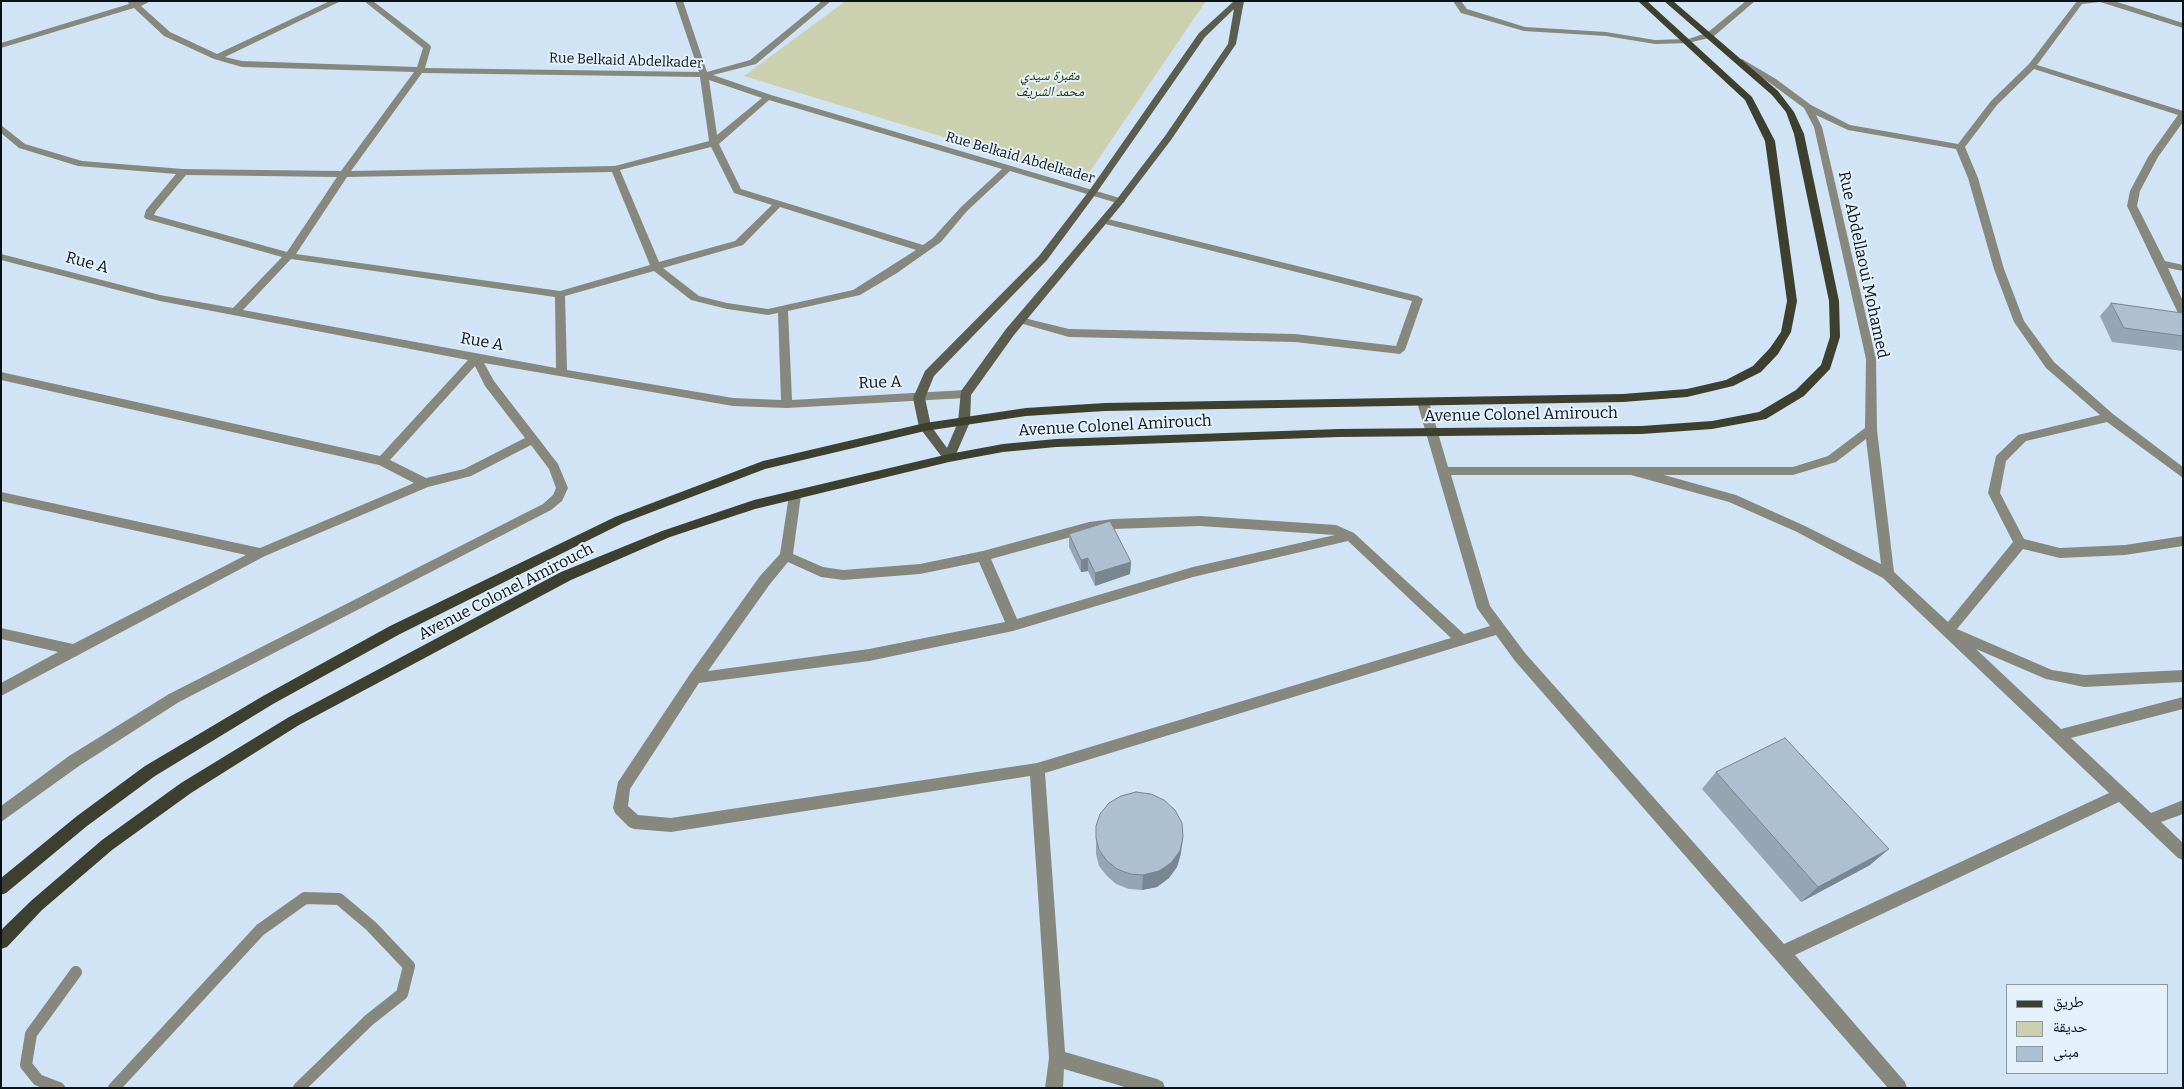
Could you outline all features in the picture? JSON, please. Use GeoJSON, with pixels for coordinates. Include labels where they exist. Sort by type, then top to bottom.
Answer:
{"type":"FeatureCollection","features":[{"type":"Feature","properties":{"kind":"main road","name":"Avenue Colonel Amirouch"},"geometry":{"type":"LineString","coordinates":[[1,888],[82,821],[150,771],[268,700],[378,640],[525,565],[619,520],[763,465],[925,427],[1026,412],[1105,407],[1623,398],[1687,393],[1729,383],[1757,369],[1774,351],[1786,332],[1792,301],[1770,141],[1749,99],[1688,41],[1642,1]]}},
{"type":"Feature","properties":{"kind":"main road","name":"Avenue Colonel Amirouch"},"geometry":{"type":"LineString","coordinates":[[1,941],[37,905],[107,845],[186,788],[294,721],[566,576],[666,534],[754,505],[949,458],[1003,448],[1056,443],[1432,432],[1642,430],[1712,426],[1762,416],[1800,393],[1826,366],[1835,337],[1834,301],[1799,134],[1790,112],[1775,92],[1668,1]]}},
{"type":"Feature","properties":{"kind":"street"},"geometry":{"type":"LineString","coordinates":[[1,46],[133,3],[147,1]]}},
{"type":"Feature","properties":{"kind":"street"},"geometry":{"type":"LineString","coordinates":[[217,57],[337,1]]}},
{"type":"Feature","properties":{"kind":"street"},"geometry":{"type":"LineString","coordinates":[[235,313],[289,256],[344,174],[420,70],[427,47],[368,1]]}},
{"type":"Feature","properties":{"kind":"street"},"geometry":{"type":"LineString","coordinates":[[679,1],[704,75],[714,143],[737,191],[924,250]]}},
{"type":"Feature","properties":{"kind":"street"},"geometry":{"type":"LineString","coordinates":[[704,75],[753,62],[827,1]]}},
{"type":"Feature","properties":{"kind":"street"},"geometry":{"type":"LineString","coordinates":[[1239,1],[1232,44],[1168,138],[1104,221],[1020,320],[965,394],[964,422],[949,458],[925,427],[919,398],[929,374],[1044,258],[1092,193],[1202,35],[1239,1]]}},
{"type":"Feature","properties":{"kind":"street"},"geometry":{"type":"LineString","coordinates":[[1458,1],[1464,11],[1524,30],[1606,34],[1655,42],[1688,41],[1710,35],[1751,1]]}},
{"type":"Feature","properties":{"kind":"street"},"geometry":{"type":"LineString","coordinates":[[1960,147],[1994,103],[2032,66],[2080,2],[2096,1]]}},
{"type":"Feature","properties":{"kind":"street"},"geometry":{"type":"LineString","coordinates":[[2103,1],[2183,26]]}},
{"type":"Feature","properties":{"kind":"street","name":"Rue Belkaid Abdelkader"},"geometry":{"type":"LineString","coordinates":[[133,3],[167,34],[217,57],[242,64],[420,70],[704,75],[768,97],[1120,201]]}},
{"type":"Feature","properties":{"kind":"street","name":"Rue Abdellaoui Mohamed"},"geometry":{"type":"LineString","coordinates":[[1739,61],[1773,81],[1808,108],[1818,127],[1870,359],[1871,430],[1888,574]]}},
{"type":"Feature","properties":{"kind":"street"},"geometry":{"type":"LineString","coordinates":[[2032,66],[2183,114],[2153,158],[2135,191],[2132,206],[2183,314]]}},
{"type":"Feature","properties":{"kind":"street"},"geometry":{"type":"LineString","coordinates":[[1,128],[22,146],[81,164],[183,172],[344,174],[615,169],[714,143],[768,97]]}},
{"type":"Feature","properties":{"kind":"street"},"geometry":{"type":"LineString","coordinates":[[1808,108],[1848,126]]}},
{"type":"Feature","properties":{"kind":"street"},"geometry":{"type":"LineString","coordinates":[[1818,127],[1848,126],[1960,147]]}},
{"type":"Feature","properties":{"kind":"street"},"geometry":{"type":"LineString","coordinates":[[1960,147],[1973,178],[2000,268],[2019,322],[2050,365],[2109,417],[2183,474]]}},
{"type":"Feature","properties":{"kind":"street"},"geometry":{"type":"LineString","coordinates":[[615,169],[656,267],[695,298],[768,312],[856,293],[893,271],[937,240],[964,209],[1007,169]]}},
{"type":"Feature","properties":{"kind":"street"},"geometry":{"type":"LineString","coordinates":[[183,172],[151,210],[149,217],[289,256],[560,294],[739,243],[778,204]]}},
{"type":"Feature","properties":{"kind":"street"},"geometry":{"type":"LineString","coordinates":[[1020,320],[1069,333],[1295,338],[1400,350],[1418,299],[1104,221]]}},
{"type":"Feature","properties":{"kind":"street","name":"Rue A"},"geometry":{"type":"LineString","coordinates":[[1,257],[160,298],[235,313],[476,358],[732,402],[787,404],[965,394]]}},
{"type":"Feature","properties":{"kind":"street"},"geometry":{"type":"LineString","coordinates":[[2161,264],[2183,268]]}},
{"type":"Feature","properties":{"kind":"street"},"geometry":{"type":"LineString","coordinates":[[560,294],[562,372]]}},
{"type":"Feature","properties":{"kind":"street"},"geometry":{"type":"LineString","coordinates":[[783,310],[787,404]]}},
{"type":"Feature","properties":{"kind":"street"},"geometry":{"type":"LineString","coordinates":[[1,815],[74,761],[174,698],[547,507],[558,498],[562,488],[554,467],[489,383],[476,358],[382,461]]}},
{"type":"Feature","properties":{"kind":"street"},"geometry":{"type":"LineString","coordinates":[[1,376],[382,461],[425,483]]}},
{"type":"Feature","properties":{"kind":"street"},"geometry":{"type":"LineString","coordinates":[[1423,402],[1484,608],[1520,657],[1782,952],[1899,1088]]}},
{"type":"Feature","properties":{"kind":"street"},"geometry":{"type":"LineString","coordinates":[[2109,417],[2022,438],[2000,458],[1994,493],[2020,543],[2060,553],[2125,550],[2183,541]]}},
{"type":"Feature","properties":{"kind":"street"},"geometry":{"type":"LineString","coordinates":[[1444,471],[1793,471],[1832,459],[1871,430]]}},
{"type":"Feature","properties":{"kind":"street"},"geometry":{"type":"LineString","coordinates":[[1,690],[73,650],[261,553],[425,483],[467,473],[533,439]]}},
{"type":"Feature","properties":{"kind":"street"},"geometry":{"type":"LineString","coordinates":[[1631,471],[1732,498],[1802,529],[1888,574],[2183,853]]}},
{"type":"Feature","properties":{"kind":"street"},"geometry":{"type":"LineString","coordinates":[[795,495],[786,556],[765,580],[695,678],[623,787],[620,808],[634,822],[671,825],[1037,769],[1499,629]]}},
{"type":"Feature","properties":{"kind":"street"},"geometry":{"type":"LineString","coordinates":[[1,496],[261,553]]}},
{"type":"Feature","properties":{"kind":"street"},"geometry":{"type":"LineString","coordinates":[[786,556],[821,572],[843,576],[920,569],[983,556],[1089,527],[1114,524],[1200,521],[1336,530],[1350,536],[1462,640]]}},
{"type":"Feature","properties":{"kind":"street"},"geometry":{"type":"LineString","coordinates":[[695,678],[868,655],[1013,626],[1193,572],[1350,536]]}},
{"type":"Feature","properties":{"kind":"street"},"geometry":{"type":"LineString","coordinates":[[1948,631],[2020,543]]}},
{"type":"Feature","properties":{"kind":"street"},"geometry":{"type":"LineString","coordinates":[[983,556],[1013,626]]}},
{"type":"Feature","properties":{"kind":"street"},"geometry":{"type":"LineString","coordinates":[[1948,631],[2051,675],[2084,681],[2183,676]]}},
{"type":"Feature","properties":{"kind":"street"},"geometry":{"type":"LineString","coordinates":[[1,633],[73,650]]}},
{"type":"Feature","properties":{"kind":"street"},"geometry":{"type":"LineString","coordinates":[[2060,735],[2183,703]]}},
{"type":"Feature","properties":{"kind":"street"},"geometry":{"type":"LineString","coordinates":[[1037,769],[1057,1058],[1054,1088]]}},
{"type":"Feature","properties":{"kind":"street"},"geometry":{"type":"LineString","coordinates":[[1782,952],[2122,794]]}},
{"type":"Feature","properties":{"kind":"street"},"geometry":{"type":"LineString","coordinates":[[2150,820],[2183,808]]}},
{"type":"Feature","properties":{"kind":"street"},"geometry":{"type":"LineString","coordinates":[[1057,1058],[1157,1088]]}},
{"type":"Feature","properties":{"kind":"lane"},"geometry":{"type":"LineString","coordinates":[[114,1088],[260,930],[305,898],[339,899],[371,926],[410,966],[402,994],[369,1020],[299,1088]]}},
{"type":"Feature","properties":{"kind":"lane"},"geometry":{"type":"LineString","coordinates":[[59,1088],[38,1080],[26,1065],[31,1034],[76,972]]}},
{"type":"Feature","properties":{"kind":"green space","name":"مقبرة سيدي محمد الشريف"},"geometry":{"type":"Polygon","coordinates":[[[842,1],[1206,1],[1084,180],[744,76],[843,3],[842,1]]]}},
{"type":"Feature","properties":{"kind":"building"},"geometry":{"type":"Polygon","coordinates":[[[2111,303],[2182,313],[2183,336],[2124,328],[2111,303]]]}},
{"type":"Feature","properties":{"kind":"building"},"geometry":{"type":"Polygon","coordinates":[[[1110,521],[1131,562],[1095,573],[1088,558],[1081,560],[1069,534],[1110,521]]]}},
{"type":"Feature","properties":{"kind":"building"},"geometry":{"type":"Polygon","coordinates":[[[1785,738],[1889,849],[1818,887],[1716,772],[1785,738]]]}},
{"type":"Feature","properties":{"kind":"building"},"geometry":{"type":"Polygon","coordinates":[[[1136,792],[1151,794],[1164,800],[1175,810],[1182,823],[1183,837],[1180,851],[1171,863],[1159,871],[1143,875],[1130,874],[1117,869],[1107,861],[1099,850],[1096,838],[1096,826],[1100,814],[1109,803],[1121,796],[1136,792]]]}}]}
